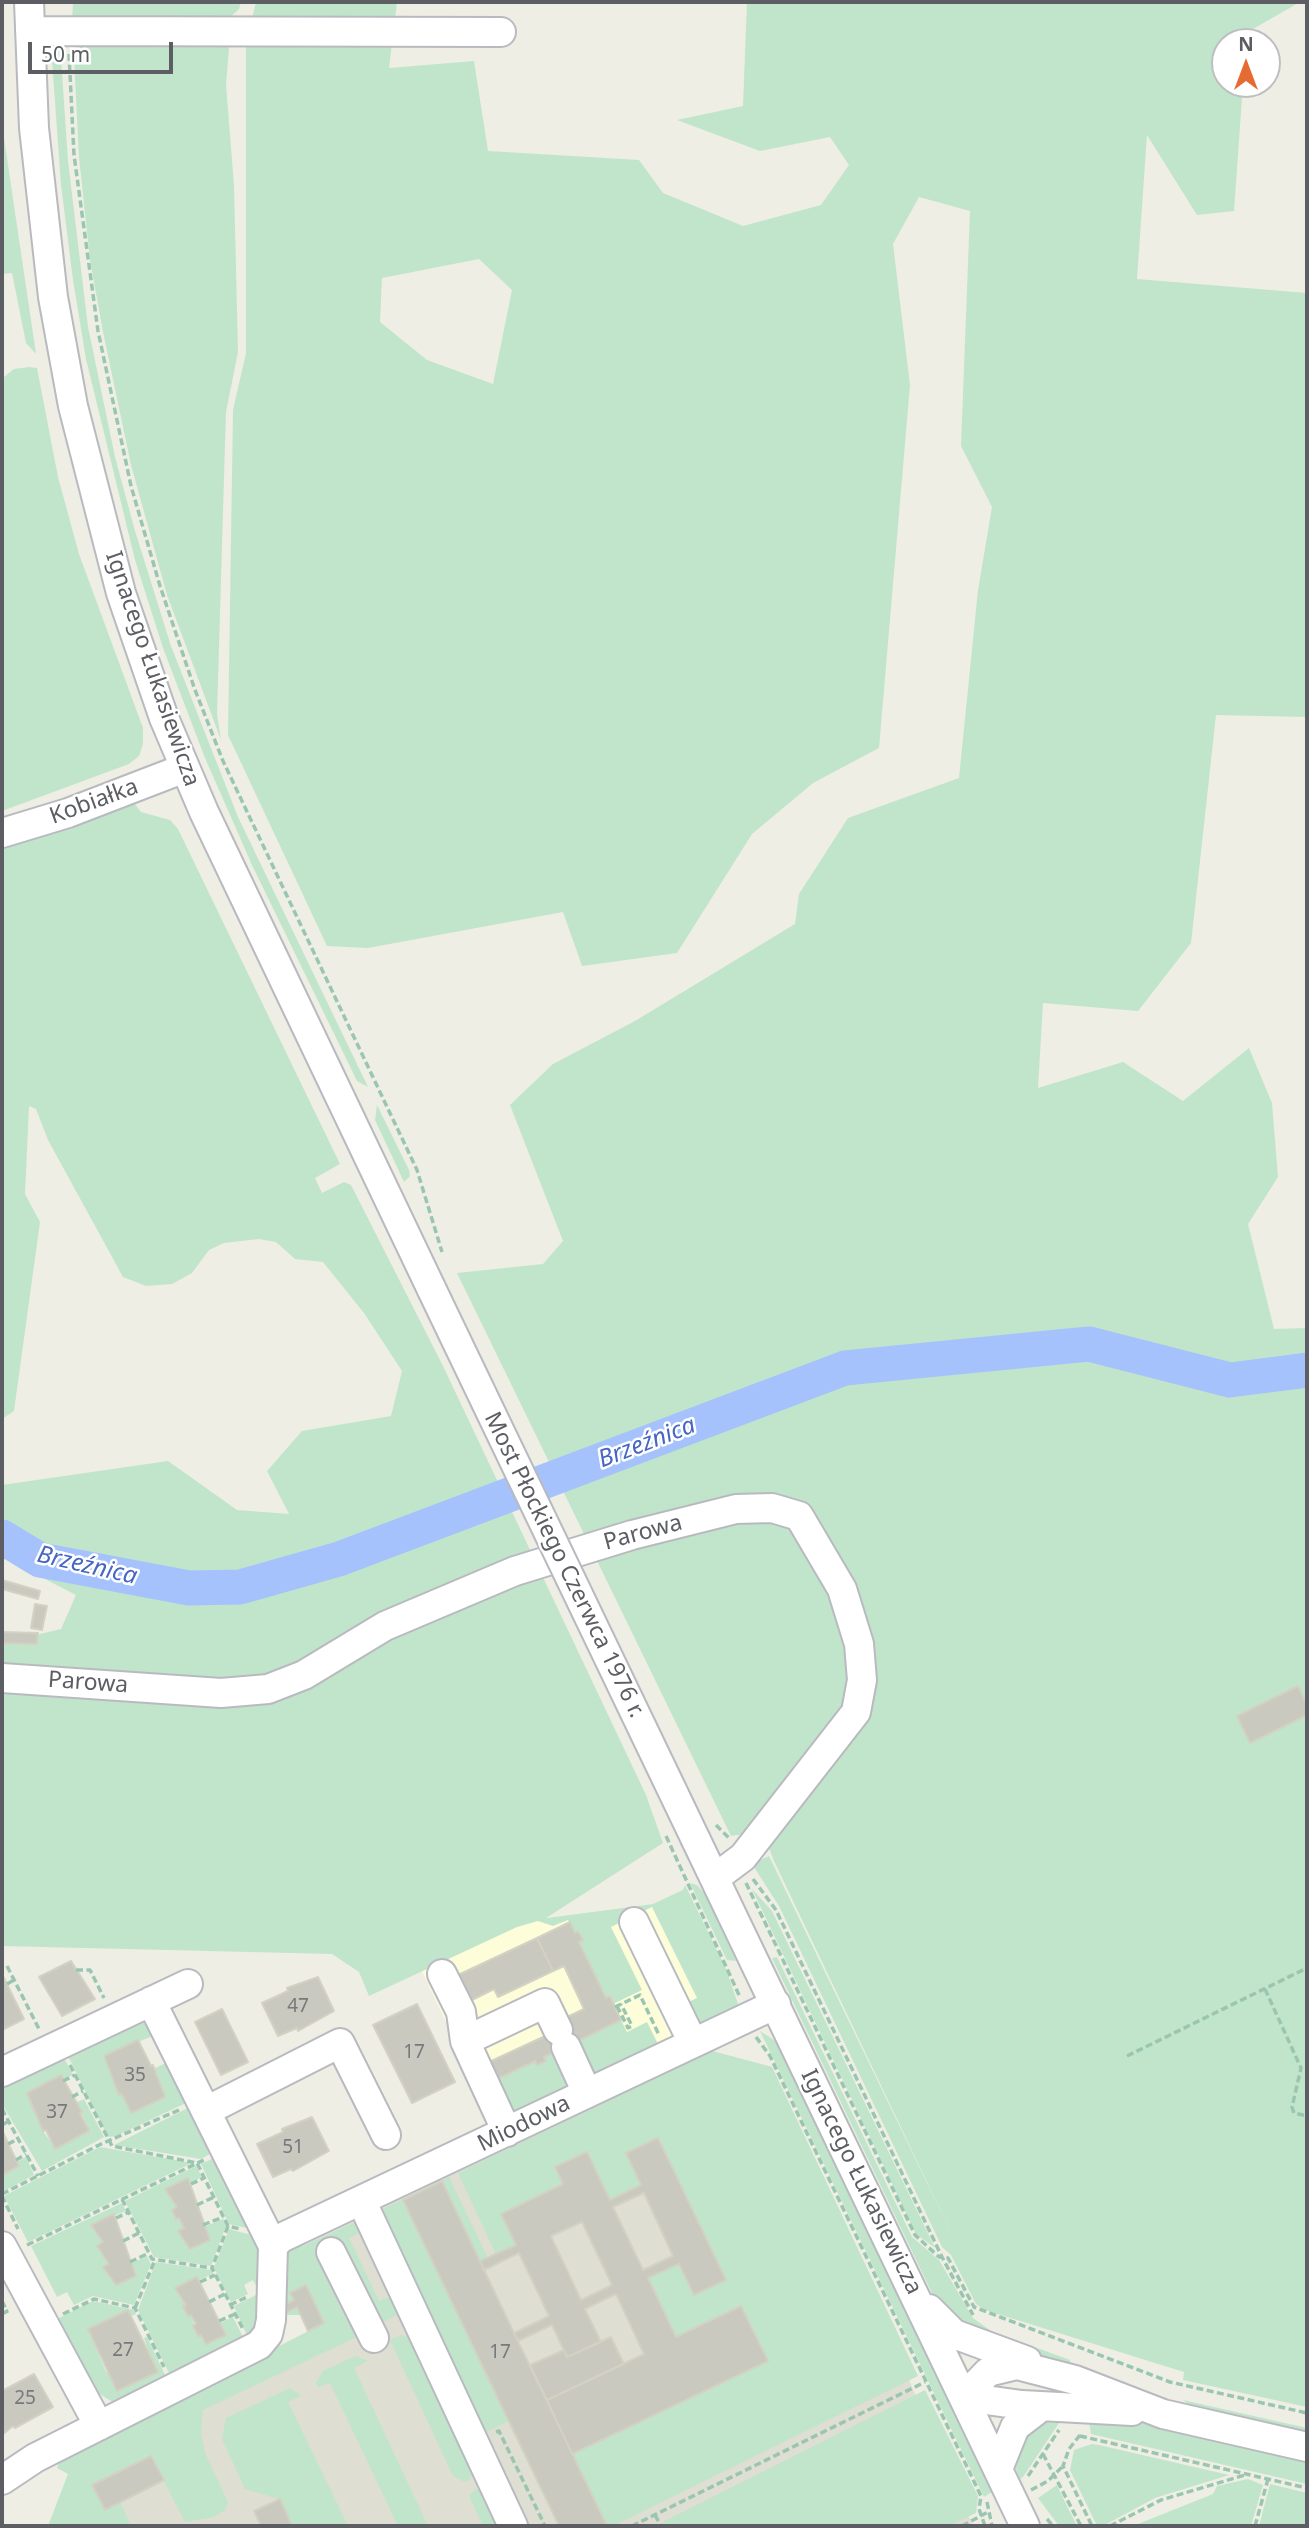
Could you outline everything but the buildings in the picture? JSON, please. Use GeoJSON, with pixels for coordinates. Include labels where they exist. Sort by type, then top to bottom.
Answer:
{"type":"FeatureCollection","features":[{"type":"Feature","properties":{"kind":"street","name":"Ignacego Łukasiewicza"},"geometry":{"type":"LineString","coordinates":[[29,2],[34,128],[45,241],[72,402],[121,593],[185,768],[432,1290]]}},
{"type":"Feature","properties":{"kind":"street"},"geometry":{"type":"LineString","coordinates":[[30,31],[501,32]]}},
{"type":"Feature","properties":{"kind":"street","name":"Kobiałka"},"geometry":{"type":"LineString","coordinates":[[2,833],[68,813],[185,768]]}},
{"type":"Feature","properties":{"kind":"street","name":"Most Płockiego Czerwca 1976 r."},"geometry":{"type":"LineString","coordinates":[[432,1290],[696,1840]]}},
{"type":"Feature","properties":{"kind":"street","name":"Parowa"},"geometry":{"type":"LineString","coordinates":[[2,1678],[221,1693],[268,1689],[304,1675],[385,1626],[515,1571],[632,1535],[736,1509],[772,1508],[799,1516],[842,1589],[859,1644],[862,1679],[856,1712],[743,1857],[715,1878]]}},
{"type":"Feature","properties":{"kind":"street","name":"Ignacego Łukasiewicza"},"geometry":{"type":"LineString","coordinates":[[696,1840],[964,2397],[1012,2483],[1025,2526]]}},
{"type":"Feature","properties":{"kind":"street"},"geometry":{"type":"LineString","coordinates":[[634,1922],[681,2049]]}},
{"type":"Feature","properties":{"kind":"street"},"geometry":{"type":"LineString","coordinates":[[442,1974],[461,2012],[465,2041],[508,2132]]}},
{"type":"Feature","properties":{"kind":"street"},"geometry":{"type":"LineString","coordinates":[[2,2072],[60,2056],[114,2019],[188,1984]]}},
{"type":"Feature","properties":{"kind":"street"},"geometry":{"type":"LineString","coordinates":[[2,2480],[35,2458],[259,2345],[268,2334],[271,2320],[262,2239],[225,2150],[151,2001]]}},
{"type":"Feature","properties":{"kind":"street"},"geometry":{"type":"LineString","coordinates":[[465,2041],[545,2003],[587,2093]]}},
{"type":"Feature","properties":{"kind":"street","name":"Miodowa"},"geometry":{"type":"LineString","coordinates":[[262,2239],[281,2238],[362,2202],[776,2004]]}},
{"type":"Feature","properties":{"kind":"street"},"geometry":{"type":"LineString","coordinates":[[203,2105],[340,2043],[386,2135]]}},
{"type":"Feature","properties":{"kind":"street"},"geometry":{"type":"LineString","coordinates":[[362,2202],[513,2526]]}},
{"type":"Feature","properties":{"kind":"street"},"geometry":{"type":"LineString","coordinates":[[14,2246],[99,2426]]}},
{"type":"Feature","properties":{"kind":"street"},"geometry":{"type":"LineString","coordinates":[[331,2252],[374,2338]]}},
{"type":"Feature","properties":{"kind":"street"},"geometry":{"type":"LineString","coordinates":[[915,2295],[954,2334],[1163,2414],[1307,2447]]}},
{"type":"Feature","properties":{"kind":"street"},"geometry":{"type":"LineString","coordinates":[[964,2397],[988,2372],[1007,2365],[1031,2368],[1075,2380]]}},
{"type":"Feature","properties":{"kind":"street"},"geometry":{"type":"LineString","coordinates":[[964,2397],[1041,2406],[1163,2414]]}},
{"type":"Feature","properties":{"kind":"street"},"geometry":{"type":"LineString","coordinates":[[1012,2483],[1016,2427],[1041,2406]]}},
{"type":"Feature","properties":{"kind":"path"},"geometry":{"type":"LineString","coordinates":[[68,31],[74,155],[98,331],[131,486],[160,586],[195,690],[223,761],[417,1170],[443,1256]]}},
{"type":"Feature","properties":{"kind":"path"},"geometry":{"type":"LineString","coordinates":[[662,1826],[683,1876],[730,1970],[754,2034],[770,2056],[981,2496],[979,2509],[985,2526]]}},
{"type":"Feature","properties":{"kind":"path"},"geometry":{"type":"LineString","coordinates":[[743,1857],[756,1885],[776,1910],[967,2307],[983,2321]]}},
{"type":"Feature","properties":{"kind":"path"},"geometry":{"type":"LineString","coordinates":[[743,1857],[741,1873],[915,2235],[942,2257],[948,2258],[974,2307],[1170,2382],[1307,2413]]}},
{"type":"Feature","properties":{"kind":"path"},"geometry":{"type":"LineString","coordinates":[[7,1966],[60,2056],[75,2075],[112,2146],[197,2163]]}},
{"type":"Feature","properties":{"kind":"path"},"geometry":{"type":"LineString","coordinates":[[1127,2056],[1307,1968]]}},
{"type":"Feature","properties":{"kind":"path"},"geometry":{"type":"LineString","coordinates":[[76,1970],[90,1970],[114,2019]]}},
{"type":"Feature","properties":{"kind":"path"},"geometry":{"type":"LineString","coordinates":[[7,1984],[14,1980]]}},
{"type":"Feature","properties":{"kind":"path"},"geometry":{"type":"LineString","coordinates":[[1265,1989],[1301,2068],[1292,2106],[1294,2113],[1307,2116]]}},
{"type":"Feature","properties":{"kind":"path"},"geometry":{"type":"LineString","coordinates":[[618,2006],[640,1995],[681,2049]]}},
{"type":"Feature","properties":{"kind":"path"},"geometry":{"type":"LineString","coordinates":[[618,2006],[632,2026],[628,2028],[618,2006]]}},
{"type":"Feature","properties":{"kind":"path"},"geometry":{"type":"LineString","coordinates":[[64,2081],[75,2075]]}},
{"type":"Feature","properties":{"kind":"path"},"geometry":{"type":"LineString","coordinates":[[72,2096],[83,2091]]}},
{"type":"Feature","properties":{"kind":"path"},"geometry":{"type":"LineString","coordinates":[[32,2256],[14,2246],[2,2195],[108,2141],[203,2105]]}},
{"type":"Feature","properties":{"kind":"path"},"geometry":{"type":"LineString","coordinates":[[2,2109],[38,2176]]}},
{"type":"Feature","properties":{"kind":"path"},"geometry":{"type":"LineString","coordinates":[[2,2125],[9,2121]]}},
{"type":"Feature","properties":{"kind":"path"},"geometry":{"type":"LineString","coordinates":[[8,2144],[18,2138]]}},
{"type":"Feature","properties":{"kind":"path"},"geometry":{"type":"LineString","coordinates":[[14,2246],[225,2150]]}},
{"type":"Feature","properties":{"kind":"path"},"geometry":{"type":"LineString","coordinates":[[16,2160],[26,2154]]}},
{"type":"Feature","properties":{"kind":"path"},"geometry":{"type":"LineString","coordinates":[[197,2163],[228,2226],[262,2239]]}},
{"type":"Feature","properties":{"kind":"path"},"geometry":{"type":"LineString","coordinates":[[191,2184],[204,2178]]}},
{"type":"Feature","properties":{"kind":"path"},"geometry":{"type":"LineString","coordinates":[[197,2205],[214,2197]]}},
{"type":"Feature","properties":{"kind":"path"},"geometry":{"type":"LineString","coordinates":[[122,2199],[155,2260],[212,2268]]}},
{"type":"Feature","properties":{"kind":"path"},"geometry":{"type":"LineString","coordinates":[[116,2218],[129,2212]]}},
{"type":"Feature","properties":{"kind":"path"},"geometry":{"type":"LineString","coordinates":[[203,2225],[223,2217]]}},
{"type":"Feature","properties":{"kind":"path"},"geometry":{"type":"LineString","coordinates":[[228,2226],[212,2268],[244,2332]]}},
{"type":"Feature","properties":{"kind":"path"},"geometry":{"type":"LineString","coordinates":[[123,2241],[139,2233]]}},
{"type":"Feature","properties":{"kind":"path"},"geometry":{"type":"LineString","coordinates":[[130,2262],[149,2253]]}},
{"type":"Feature","properties":{"kind":"path"},"geometry":{"type":"LineString","coordinates":[[155,2260],[135,2308],[166,2371]]}},
{"type":"Feature","properties":{"kind":"path"},"geometry":{"type":"LineString","coordinates":[[200,2282],[215,2275]]}},
{"type":"Feature","properties":{"kind":"path"},"geometry":{"type":"LineString","coordinates":[[209,2302],[225,2294]]}},
{"type":"Feature","properties":{"kind":"path"},"geometry":{"type":"LineString","coordinates":[[53,2319],[94,2298],[135,2308]]}},
{"type":"Feature","properties":{"kind":"path"},"geometry":{"type":"LineString","coordinates":[[2,2301],[7,2311]]}},
{"type":"Feature","properties":{"kind":"path"},"geometry":{"type":"LineString","coordinates":[[56,2303],[62,2315]]}},
{"type":"Feature","properties":{"kind":"path"},"geometry":{"type":"LineString","coordinates":[[219,2322],[235,2314]]}},
{"type":"Feature","properties":{"kind":"path"},"geometry":{"type":"LineString","coordinates":[[132,2319],[138,2316]]}},
{"type":"Feature","properties":{"kind":"path"},"geometry":{"type":"LineString","coordinates":[[141,2333],[146,2330]]}},
{"type":"Feature","properties":{"kind":"path"},"geometry":{"type":"LineString","coordinates":[[632,2526],[925,2382]]}},
{"type":"Feature","properties":{"kind":"path"},"geometry":{"type":"LineString","coordinates":[[1012,2483],[1024,2482],[1067,2417],[1070,2408]]}},
{"type":"Feature","properties":{"kind":"path"},"geometry":{"type":"LineString","coordinates":[[992,2526],[985,2504],[989,2499],[1012,2483],[1055,2474],[1063,2466],[1069,2449],[1080,2436],[1307,2488]]}},
{"type":"Feature","properties":{"kind":"path"},"geometry":{"type":"LineString","coordinates":[[1043,2454],[1081,2526]]}},
{"type":"Feature","properties":{"kind":"path"},"geometry":{"type":"LineString","coordinates":[[1063,2466],[1092,2526]]}},
{"type":"Feature","properties":{"kind":"path"},"geometry":{"type":"LineString","coordinates":[[1111,2526],[1172,2495],[1248,2474]]}},
{"type":"Feature","properties":{"kind":"path"},"geometry":{"type":"LineString","coordinates":[[1255,2526],[1268,2479]]}},
{"type":"Feature","properties":{"kind":"path"},"geometry":{"type":"LineString","coordinates":[[655,2515],[661,2526]]}},
{"type":"Feature","properties":{"kind":"path"},"geometry":{"type":"LineString","coordinates":[[962,2526],[971,2522]]}},
{"type":"Feature","properties":{"kind":"shaded area"},"geometry":{"type":"Polygon","coordinates":[[[73,2],[241,2],[239,9],[224,23],[72,23],[73,2]]]}},
{"type":"Feature","properties":{"kind":"shaded area"},"geometry":{"type":"Polygon","coordinates":[[[256,2],[397,2],[389,68],[474,61],[488,151],[639,160],[663,193],[743,226],[821,205],[849,165],[830,137],[760,151],[677,120],[743,106],[747,2],[1300,2],[1255,28],[1211,28],[1211,98],[1242,98],[1234,211],[1197,215],[1147,135],[1137,279],[1307,293],[1307,717],[1216,715],[1191,943],[1138,1011],[1043,1003],[1038,1088],[1123,1062],[1183,1101],[1249,1048],[1272,1103],[1278,1177],[1248,1224],[1274,1329],[1307,1328],[1307,2407],[1183,2380],[1184,2372],[985,2310],[976,2304],[951,2255],[942,2247],[779,1906],[752,1864],[769,1856],[957,2245],[773,1859],[765,1836],[778,1829],[731,1836],[457,1273],[543,1264],[563,1241],[510,1105],[553,1064],[635,1021],[795,924],[799,894],[848,818],[959,778],[978,590],[992,507],[961,446],[970,211],[919,197],[893,244],[910,385],[879,748],[813,783],[752,834],[677,953],[582,966],[563,912],[368,948],[327,946],[228,735],[233,410],[246,353],[246,45],[256,2]],[[479,259],[382,278],[380,322],[427,360],[493,384],[512,290],[479,259]]]}},
{"type":"Feature","properties":{"kind":"shaded area"},"geometry":{"type":"Polygon","coordinates":[[[73,38],[226,40],[229,48],[226,85],[234,185],[238,352],[226,412],[217,714],[221,740],[167,595],[131,465],[90,260],[79,157],[73,38]]]}},
{"type":"Feature","properties":{"kind":"shaded area"},"geometry":{"type":"Polygon","coordinates":[[[60,43],[68,161],[88,327],[115,457],[135,531],[171,646],[238,817],[368,1087],[357,1081],[252,865],[205,758],[163,648],[135,560],[86,359],[73,280],[61,185],[52,60],[60,43]]]}},
{"type":"Feature","properties":{"kind":"shaded area"},"geometry":{"type":"Polygon","coordinates":[[[2,65],[4,138],[36,354],[26,343],[12,273],[2,274],[2,65]]]}},
{"type":"Feature","properties":{"kind":"shaded area"},"geometry":{"type":"Polygon","coordinates":[[[37,368],[58,477],[79,554],[143,728],[143,744],[139,756],[129,764],[2,811],[4,377],[14,369],[37,368]]]}},
{"type":"Feature","properties":{"kind":"shaded area"},"geometry":{"type":"Polygon","coordinates":[[[134,803],[141,812],[170,820],[178,829],[340,1164],[315,1178],[322,1193],[344,1182],[351,1185],[443,1366],[646,1795],[663,1843],[546,1918],[653,1904],[683,1890],[685,1885],[726,1969],[740,2010],[703,2025],[699,2024],[686,2003],[697,1998],[652,1907],[611,1927],[642,1990],[613,2004],[610,1996],[606,1998],[579,1942],[583,1940],[579,1931],[575,1933],[568,1920],[553,1926],[538,1921],[517,1927],[369,1996],[359,1972],[332,1954],[2,1946],[2,1643],[61,1629],[76,1595],[2,1557],[2,1485],[168,1461],[237,1510],[289,1514],[267,1471],[302,1431],[391,1416],[402,1371],[364,1313],[323,1262],[295,1259],[276,1242],[259,1239],[224,1243],[209,1250],[192,1273],[172,1284],[146,1286],[123,1277],[48,1140],[36,1109],[29,1106],[25,1194],[40,1222],[14,1411],[2,1419],[2,844],[134,803]]]}},
{"type":"Feature","properties":{"kind":"shaded area"},"geometry":{"type":"Polygon","coordinates":[[[377,1105],[409,1170],[410,1176],[404,1182],[375,1120],[377,1105]]]}},
{"type":"Feature","properties":{"kind":"shaded area"},"geometry":{"type":"Polygon","coordinates":[[[690,1883],[697,1885],[706,1895],[736,1961],[727,1960],[690,1883]]]}},
{"type":"Feature","properties":{"kind":"shaded area"},"geometry":{"type":"Polygon","coordinates":[[[752,1889],[772,1911],[935,2248],[916,2234],[752,1889]]]}},
{"type":"Feature","properties":{"kind":"shaded area"},"geometry":{"type":"Polygon","coordinates":[[[662,1903],[717,2017],[494,2124],[422,1971],[516,1927],[545,1918],[662,1903]]]}},
{"type":"Feature","properties":{"kind":"shaded area"},"geometry":{"type":"Polygon","coordinates":[[[777,1957],[912,2237],[939,2260],[973,2318],[991,2331],[1070,2360],[1072,2373],[969,2332],[940,2310],[772,1958],[777,1957]]]}},
{"type":"Feature","properties":{"kind":"shaded area"},"geometry":{"type":"Polygon","coordinates":[[[621,2020],[627,2032],[647,2022],[660,2048],[597,2078],[591,2075],[576,2042],[621,2020]]]}},
{"type":"Feature","properties":{"kind":"shaded area"},"geometry":{"type":"Polygon","coordinates":[[[139,2022],[147,2024],[155,2035],[104,2056],[119,2094],[122,2094],[131,2112],[165,2097],[155,2068],[168,2062],[188,2102],[116,2136],[108,2137],[67,2054],[139,2022]]]}},
{"type":"Feature","properties":{"kind":"shaded area"},"geometry":{"type":"Polygon","coordinates":[[[760,2031],[774,2040],[779,2048],[992,2492],[984,2497],[760,2031]]]}},
{"type":"Feature","properties":{"kind":"shaded area"},"geometry":{"type":"Polygon","coordinates":[[[558,2050],[571,2088],[516,2118],[491,2082],[535,2061],[537,2065],[545,2061],[544,2057],[558,2050]]]}},
{"type":"Feature","properties":{"kind":"shaded area"},"geometry":{"type":"Polygon","coordinates":[[[712,2051],[772,2067],[973,2526],[67,2526],[100,2437],[339,2317],[303,2246],[712,2051]]]}},
{"type":"Feature","properties":{"kind":"shaded area"},"geometry":{"type":"Polygon","coordinates":[[[712,2051],[772,2067],[918,2376],[613,2526],[607,2526],[572,2454],[767,2361],[741,2306],[676,2337],[648,2278],[679,2264],[694,2295],[726,2280],[658,2138],[626,2153],[641,2185],[610,2200],[587,2152],[555,2167],[563,2184],[501,2213],[516,2245],[496,2254],[458,2173],[712,2051]]]}},
{"type":"Feature","properties":{"kind":"shaded area"},"geometry":{"type":"Polygon","coordinates":[[[63,2056],[73,2075],[63,2079],[60,2076],[27,2093],[43,2131],[55,2148],[89,2131],[77,2102],[84,2099],[104,2137],[42,2171],[2,2104],[2,2085],[63,2056]]]}},
{"type":"Feature","properties":{"kind":"shaded area"},"geometry":{"type":"Polygon","coordinates":[[[190,2107],[213,2152],[201,2159],[114,2145],[190,2107]]]}},
{"type":"Feature","properties":{"kind":"shaded area"},"geometry":{"type":"Polygon","coordinates":[[[100,2147],[192,2163],[28,2242],[4,2196],[100,2147]]]}},
{"type":"Feature","properties":{"kind":"shaded area"},"geometry":{"type":"Polygon","coordinates":[[[26,2157],[34,2175],[2,2192],[2,2175],[19,2167],[17,2162],[26,2157]]]}},
{"type":"Feature","properties":{"kind":"shaded area"},"geometry":{"type":"Polygon","coordinates":[[[216,2157],[251,2229],[229,2224],[201,2164],[216,2157]]]}},
{"type":"Feature","properties":{"kind":"shaded area"},"geometry":{"type":"Polygon","coordinates":[[[196,2166],[202,2177],[190,2183],[188,2178],[165,2189],[177,2207],[172,2210],[176,2219],[179,2218],[184,2228],[178,2231],[190,2249],[210,2240],[204,2227],[223,2219],[226,2226],[211,2266],[154,2257],[125,2201],[196,2166]]]}},
{"type":"Feature","properties":{"kind":"shaded area"},"geometry":{"type":"Polygon","coordinates":[[[449,2177],[488,2258],[480,2261],[442,2181],[403,2200],[509,2421],[484,2433],[378,2211],[449,2177]]]}},
{"type":"Feature","properties":{"kind":"shaded area"},"geometry":{"type":"Polygon","coordinates":[[[122,2203],[126,2211],[91,2225],[103,2242],[97,2246],[109,2264],[103,2267],[116,2285],[136,2276],[130,2264],[147,2256],[151,2264],[134,2305],[93,2296],[74,2305],[67,2292],[57,2297],[31,2246],[122,2203]]]}},
{"type":"Feature","properties":{"kind":"shaded area"},"geometry":{"type":"Polygon","coordinates":[[[357,2221],[361,2232],[349,2238],[379,2301],[393,2296],[399,2314],[376,2326],[367,2309],[374,2305],[343,2241],[314,2252],[345,2318],[356,2314],[365,2333],[203,2410],[201,2433],[205,2453],[228,2502],[225,2510],[214,2517],[185,2522],[151,2456],[93,2485],[105,2509],[120,2502],[131,2526],[48,2526],[68,2474],[57,2468],[60,2459],[324,2323],[306,2285],[290,2293],[294,2300],[288,2312],[297,2307],[300,2315],[281,2315],[280,2253],[299,2244],[303,2246],[357,2221]]]}},
{"type":"Feature","properties":{"kind":"shaded area"},"geometry":{"type":"Polygon","coordinates":[[[229,2229],[255,2236],[259,2257],[258,2290],[253,2280],[244,2285],[248,2294],[231,2302],[214,2268],[229,2229]]]}},
{"type":"Feature","properties":{"kind":"shaded area"},"geometry":{"type":"Polygon","coordinates":[[[156,2262],[211,2270],[213,2274],[199,2280],[197,2277],[175,2287],[186,2305],[188,2316],[191,2315],[198,2336],[201,2335],[206,2344],[225,2335],[220,2323],[233,2317],[244,2339],[171,2377],[138,2310],[156,2262]]]}},
{"type":"Feature","properties":{"kind":"shaded area"},"geometry":{"type":"Polygon","coordinates":[[[260,2293],[257,2326],[248,2338],[234,2306],[260,2293]]]}},
{"type":"Feature","properties":{"kind":"shaded area"},"geometry":{"type":"Polygon","coordinates":[[[93,2301],[134,2310],[136,2314],[131,2316],[128,2310],[88,2329],[106,2372],[149,2353],[144,2338],[147,2337],[168,2381],[116,2404],[98,2393],[57,2319],[93,2301]]]}},
{"type":"Feature","properties":{"kind":"shaded area"},"geometry":{"type":"Polygon","coordinates":[[[402,2335],[414,2339],[473,2474],[469,2480],[464,2482],[453,2476],[390,2340],[402,2335]]]}},
{"type":"Feature","properties":{"kind":"shaded area"},"geometry":{"type":"Polygon","coordinates":[[[355,2356],[368,2361],[354,2368],[428,2526],[398,2526],[330,2383],[318,2387],[316,2383],[323,2371],[355,2356]]]}},
{"type":"Feature","properties":{"kind":"shaded area"},"geometry":{"type":"Polygon","coordinates":[[[290,2388],[301,2396],[288,2402],[348,2526],[292,2526],[279,2499],[245,2489],[222,2439],[226,2418],[290,2388]]]}},
{"type":"Feature","properties":{"kind":"shaded area"},"geometry":{"type":"Polygon","coordinates":[[[925,2390],[978,2496],[976,2513],[948,2526],[665,2526],[663,2522],[925,2390]]]}},
{"type":"Feature","properties":{"kind":"shaded area"},"geometry":{"type":"Polygon","coordinates":[[[1183,2400],[1307,2428],[1307,2433],[1192,2407],[1183,2400]]]}},
{"type":"Feature","properties":{"kind":"shaded area"},"geometry":{"type":"Polygon","coordinates":[[[1065,2414],[1020,2479],[1012,2459],[1029,2423],[1065,2414]]]}},
{"type":"Feature","properties":{"kind":"shaded area"},"geometry":{"type":"Polygon","coordinates":[[[1088,2416],[1143,2423],[1307,2461],[1307,2484],[1091,2434],[1088,2416]]]}},
{"type":"Feature","properties":{"kind":"shaded area"},"geometry":{"type":"Polygon","coordinates":[[[1092,2444],[1229,2475],[1155,2498],[1103,2526],[1097,2526],[1070,2470],[1074,2450],[1092,2444]]]}},
{"type":"Feature","properties":{"kind":"shaded area"},"geometry":{"type":"Polygon","coordinates":[[[1248,2479],[1263,2485],[1251,2526],[1133,2526],[1213,2494],[1217,2486],[1248,2479]]]}},
{"type":"Feature","properties":{"kind":"shaded area"},"geometry":{"type":"Polygon","coordinates":[[[1270,2484],[1307,2493],[1307,2526],[1259,2526],[1270,2484]]]}},
{"type":"Feature","properties":{"kind":"shaded area"},"geometry":{"type":"Polygon","coordinates":[[[1057,2485],[1077,2526],[1059,2526],[1038,2498],[1057,2485]]]}},
{"type":"Feature","properties":{"kind":"shaded area"},"geometry":{"type":"Polygon","coordinates":[[[476,2489],[481,2489],[504,2526],[483,2526],[469,2496],[476,2489]]]}},
{"type":"Feature","properties":{"kind":"waterway","name":"Brzeźnica"},"geometry":{"type":"LineString","coordinates":[[2,1537],[40,1560],[189,1588],[240,1587],[339,1559],[845,1368],[1089,1344],[1230,1380],[1307,1370]]}}]}
